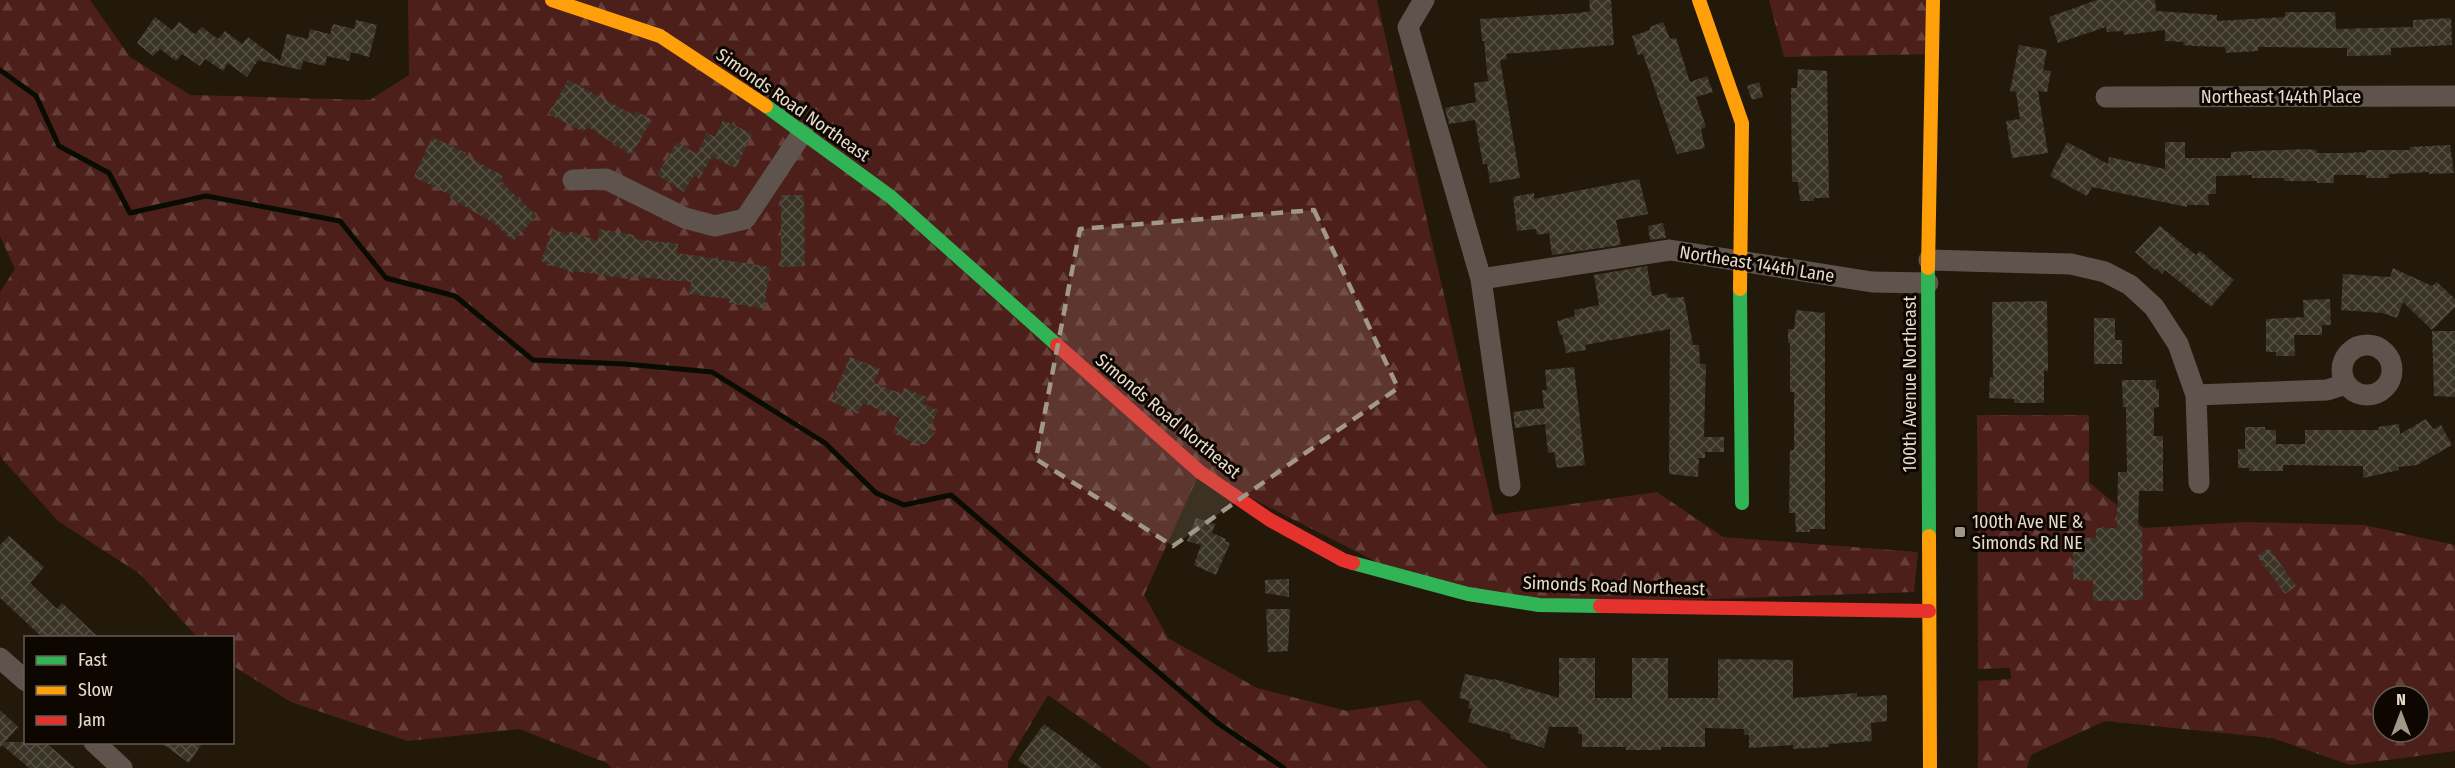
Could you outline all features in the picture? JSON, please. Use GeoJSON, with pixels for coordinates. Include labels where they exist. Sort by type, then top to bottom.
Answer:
{"type":"FeatureCollection","features":[{"type":"Feature","properties":{"kind":"main road","name":"Simonds Road Northeast"},"geometry":{"type":"LineString","coordinates":[[552,0],[660,36],[803,132],[891,197],[1200,472],[1270,520],[1343,560],[1468,594],[1539,605],[1929,611]]}},
{"type":"Feature","properties":{"kind":"main road"},"geometry":{"type":"LineString","coordinates":[[1699,0],[1742,123],[1740,260],[1742,503]]}},
{"type":"Feature","properties":{"kind":"main road","name":"100th Avenue Northeast"},"geometry":{"type":"LineString","coordinates":[[1930,768],[1928,283],[1933,0]]}},
{"type":"Feature","properties":{"kind":"street"},"geometry":{"type":"LineString","coordinates":[[1424,0],[1408,27],[1480,279],[1510,486]]}},
{"type":"Feature","properties":{"kind":"street","name":"Northeast 144th Place"},"geometry":{"type":"LineString","coordinates":[[2106,97],[2455,96]]}},
{"type":"Feature","properties":{"kind":"street"},"geometry":{"type":"LineString","coordinates":[[573,180],[606,179],[685,218],[715,226],[736,223],[745,219],[803,132]]}},
{"type":"Feature","properties":{"kind":"street","name":"Northeast 144th Lane"},"geometry":{"type":"LineString","coordinates":[[1480,279],[1670,250],[1872,282],[1928,283]]}},
{"type":"Feature","properties":{"kind":"street"},"geometry":{"type":"LineString","coordinates":[[1929,260],[2071,264],[2105,272],[2130,285],[2154,307],[2178,344],[2196,395],[2199,483]]}},
{"type":"Feature","properties":{"kind":"street"},"geometry":{"type":"LineString","coordinates":[[2196,395],[2327,390],[2346,384]]}},
{"type":"Feature","properties":{"kind":"street"},"geometry":{"type":"LineString","coordinates":[[0,658],[24,679]]}},
{"type":"Feature","properties":{"kind":"street"},"geometry":{"type":"LineString","coordinates":[[96,744],[122,768]]}},
{"type":"Feature","properties":{"kind":"highlighted area"},"geometry":{"type":"Polygon","coordinates":[[[1314,210],[1398,388],[1173,546],[1036,459],[1080,229],[1314,210]]]}},
{"type":"Feature","properties":{"kind":"green space"},"geometry":{"type":"Polygon","coordinates":[[[0,0],[90,0],[130,57],[190,95],[370,100],[409,75],[408,0],[1377,0],[1494,515],[1657,492],[1723,537],[1918,552],[1914,592],[1539,605],[1414,581],[1200,472],[1144,595],[1168,638],[1257,688],[1347,711],[1419,700],[1488,768],[1152,768],[1048,695],[1008,762],[1008,768],[611,768],[607,763],[519,729],[408,741],[291,702],[234,667],[234,636],[196,636],[140,574],[58,521],[2,459],[0,453],[0,292],[15,269],[0,236],[0,0]]]}},
{"type":"Feature","properties":{"kind":"green space"},"geometry":{"type":"Polygon","coordinates":[[[1769,0],[1932,0],[1933,54],[1784,57],[1769,0]]]}},
{"type":"Feature","properties":{"kind":"green space"},"geometry":{"type":"Polygon","coordinates":[[[1977,415],[2089,415],[2089,482],[2144,528],[2243,522],[2364,525],[2455,545],[2455,751],[2350,765],[2272,738],[2105,721],[2031,755],[2027,768],[1978,768],[1978,681],[2011,679],[2010,668],[1978,669],[1977,415]]]}},
{"type":"Feature","properties":{"kind":"building"},"geometry":{"type":"Polygon","coordinates":[[[1589,0],[1611,0],[1614,45],[1506,54],[1507,59],[1500,60],[1520,178],[1490,183],[1487,164],[1483,164],[1475,120],[1449,124],[1445,108],[1476,102],[1474,83],[1488,81],[1480,19],[1579,13],[1590,11],[1589,0]]]}},
{"type":"Feature","properties":{"kind":"building"},"geometry":{"type":"Polygon","coordinates":[[[2097,0],[2155,0],[2156,11],[2217,15],[2217,21],[2285,17],[2285,12],[2335,12],[2336,29],[2413,27],[2413,20],[2451,18],[2452,45],[2391,48],[2391,55],[2347,56],[2347,48],[2258,47],[2258,51],[2226,53],[2225,47],[2183,45],[2184,42],[2165,41],[2165,30],[2124,35],[2123,31],[2107,32],[2106,27],[2058,43],[2049,17],[2097,0]]]}},
{"type":"Feature","properties":{"kind":"building"},"geometry":{"type":"Polygon","coordinates":[[[155,17],[172,30],[179,22],[195,34],[202,27],[218,39],[225,31],[242,44],[248,37],[280,61],[287,34],[308,39],[310,29],[330,34],[333,24],[354,29],[356,20],[377,25],[369,57],[351,52],[349,61],[327,56],[325,66],[303,61],[301,70],[258,60],[247,77],[228,63],[223,71],[205,59],[200,66],[182,54],[176,61],[160,49],[153,56],[137,43],[155,17]]]}},
{"type":"Feature","properties":{"kind":"building"},"geometry":{"type":"Polygon","coordinates":[[[1663,22],[1670,39],[1676,38],[1690,82],[1707,76],[1713,92],[1696,97],[1706,127],[1701,129],[1705,148],[1677,154],[1643,54],[1638,55],[1632,36],[1650,30],[1650,27],[1663,22]]]}},
{"type":"Feature","properties":{"kind":"building"},"geometry":{"type":"Polygon","coordinates":[[[2019,45],[2047,50],[2043,70],[2051,71],[2047,92],[2038,91],[2048,153],[2012,158],[2006,121],[2020,119],[2016,92],[2010,91],[2019,45]]]}},
{"type":"Feature","properties":{"kind":"building"},"geometry":{"type":"Polygon","coordinates":[[[1798,69],[1827,71],[1829,198],[1814,198],[1814,201],[1800,201],[1798,182],[1792,182],[1791,88],[1797,88],[1798,69]]]}},
{"type":"Feature","properties":{"kind":"building"},"geometry":{"type":"Polygon","coordinates":[[[568,80],[634,115],[636,111],[652,120],[631,155],[587,126],[584,132],[549,114],[568,80]]]}},
{"type":"Feature","properties":{"kind":"building"},"geometry":{"type":"Polygon","coordinates":[[[1759,82],[1763,97],[1752,100],[1747,86],[1759,82]]]}},
{"type":"Feature","properties":{"kind":"building"},"geometry":{"type":"Polygon","coordinates":[[[723,120],[752,134],[736,168],[712,157],[699,179],[694,175],[684,192],[657,175],[677,142],[697,154],[707,133],[715,137],[723,120]]]}},
{"type":"Feature","properties":{"kind":"building"},"geometry":{"type":"Polygon","coordinates":[[[432,137],[466,153],[465,155],[503,176],[500,181],[537,216],[513,241],[494,223],[450,198],[451,195],[414,177],[432,137]]]}},
{"type":"Feature","properties":{"kind":"building"},"geometry":{"type":"Polygon","coordinates":[[[2067,142],[2108,164],[2109,157],[2165,169],[2165,142],[2185,142],[2185,158],[2231,158],[2231,152],[2251,151],[2305,149],[2316,150],[2317,153],[2345,153],[2366,152],[2366,150],[2410,150],[2410,147],[2450,145],[2454,173],[2389,174],[2389,178],[2334,175],[2334,183],[2284,181],[2284,178],[2252,178],[2252,175],[2216,176],[2216,194],[2208,194],[2209,205],[2187,205],[2187,207],[2092,187],[2087,196],[2050,176],[2067,142]]]}},
{"type":"Feature","properties":{"kind":"building"},"geometry":{"type":"Polygon","coordinates":[[[1639,179],[1648,214],[1616,220],[1621,245],[1552,255],[1549,233],[1537,235],[1536,229],[1517,231],[1513,197],[1534,193],[1534,199],[1639,179]]]}},
{"type":"Feature","properties":{"kind":"building"},"geometry":{"type":"Polygon","coordinates":[[[781,195],[804,195],[805,266],[781,267],[781,195]]]}},
{"type":"Feature","properties":{"kind":"building"},"geometry":{"type":"Polygon","coordinates":[[[1663,223],[1666,238],[1650,240],[1648,226],[1663,223]]]}},
{"type":"Feature","properties":{"kind":"building"},"geometry":{"type":"Polygon","coordinates":[[[2160,226],[2196,255],[2200,251],[2234,280],[2211,307],[2165,270],[2162,274],[2156,268],[2155,270],[2135,252],[2160,226]]]}},
{"type":"Feature","properties":{"kind":"building"},"geometry":{"type":"Polygon","coordinates":[[[553,229],[569,235],[570,231],[598,241],[599,229],[635,235],[635,239],[678,244],[677,253],[770,267],[764,309],[729,303],[729,299],[689,294],[691,282],[630,276],[629,279],[574,271],[573,273],[541,261],[553,229]]]}},
{"type":"Feature","properties":{"kind":"building"},"geometry":{"type":"Polygon","coordinates":[[[1647,266],[1652,296],[1667,293],[1668,298],[1684,297],[1693,345],[1699,345],[1700,364],[1706,364],[1704,437],[1724,437],[1724,452],[1705,452],[1705,458],[1699,458],[1698,477],[1669,474],[1670,329],[1585,345],[1586,350],[1566,353],[1562,334],[1560,335],[1557,321],[1575,316],[1574,310],[1599,305],[1594,275],[1647,266]]]}},
{"type":"Feature","properties":{"kind":"building"},"geometry":{"type":"Polygon","coordinates":[[[2393,268],[2432,286],[2437,282],[2455,299],[2455,307],[2432,330],[2403,302],[2397,318],[2383,313],[2341,310],[2343,274],[2390,277],[2393,268]]]}},
{"type":"Feature","properties":{"kind":"building"},"geometry":{"type":"Polygon","coordinates":[[[2330,299],[2331,325],[2322,325],[2322,335],[2294,335],[2295,356],[2276,356],[2276,352],[2266,352],[2266,319],[2304,317],[2303,300],[2330,299]]]}},
{"type":"Feature","properties":{"kind":"building"},"geometry":{"type":"Polygon","coordinates":[[[2047,301],[2048,371],[2044,371],[2044,403],[2014,403],[2014,399],[1989,398],[1990,377],[1993,378],[1992,302],[2047,301]]]}},
{"type":"Feature","properties":{"kind":"building"},"geometry":{"type":"Polygon","coordinates":[[[1796,310],[1825,313],[1825,529],[1810,529],[1810,532],[1796,532],[1795,513],[1789,513],[1790,450],[1794,450],[1794,392],[1790,392],[1788,329],[1794,329],[1796,310]]]}},
{"type":"Feature","properties":{"kind":"building"},"geometry":{"type":"Polygon","coordinates":[[[2094,318],[2115,318],[2115,340],[2122,340],[2122,364],[2094,364],[2094,318]]]}},
{"type":"Feature","properties":{"kind":"building"},"geometry":{"type":"Polygon","coordinates":[[[2432,331],[2455,331],[2455,397],[2434,396],[2432,331]]]}},
{"type":"Feature","properties":{"kind":"building"},"geometry":{"type":"Polygon","coordinates":[[[850,357],[880,369],[874,383],[902,394],[904,388],[926,397],[923,404],[938,410],[930,428],[935,433],[925,444],[918,444],[893,433],[900,418],[863,403],[858,414],[831,401],[850,357]]]}},
{"type":"Feature","properties":{"kind":"building"},"geometry":{"type":"Polygon","coordinates":[[[1574,367],[1585,465],[1557,468],[1554,452],[1548,453],[1545,424],[1515,428],[1513,412],[1544,408],[1542,390],[1547,390],[1545,370],[1574,367]]]}},
{"type":"Feature","properties":{"kind":"building"},"geometry":{"type":"Polygon","coordinates":[[[2122,380],[2156,380],[2156,389],[2159,389],[2159,407],[2154,408],[2154,436],[2163,436],[2163,491],[2139,491],[2138,527],[2142,527],[2143,600],[2093,601],[2093,580],[2073,580],[2073,538],[2096,538],[2096,528],[2117,528],[2118,472],[2127,472],[2126,407],[2123,407],[2122,380]]]}},
{"type":"Feature","properties":{"kind":"building"},"geometry":{"type":"Polygon","coordinates":[[[2426,419],[2433,429],[2441,425],[2452,445],[2417,465],[2398,467],[2399,470],[2363,478],[2363,466],[2283,465],[2283,471],[2249,471],[2249,468],[2238,468],[2238,449],[2245,449],[2245,427],[2265,427],[2265,430],[2276,430],[2276,444],[2305,444],[2305,430],[2379,430],[2378,427],[2399,424],[2400,434],[2426,419]]]}},
{"type":"Feature","properties":{"kind":"building"},"geometry":{"type":"Polygon","coordinates":[[[1196,518],[1215,524],[1212,533],[1230,543],[1216,575],[1194,565],[1201,545],[1187,541],[1196,518]]]}},
{"type":"Feature","properties":{"kind":"building"},"geometry":{"type":"Polygon","coordinates":[[[9,536],[44,567],[30,583],[57,609],[62,603],[97,636],[41,636],[0,598],[0,545],[9,536]]]}},
{"type":"Feature","properties":{"kind":"building"},"geometry":{"type":"Polygon","coordinates":[[[2269,548],[2296,586],[2285,594],[2257,556],[2269,548]]]}},
{"type":"Feature","properties":{"kind":"building"},"geometry":{"type":"Polygon","coordinates":[[[1289,579],[1289,597],[1265,593],[1265,580],[1289,579]]]}},
{"type":"Feature","properties":{"kind":"building"},"geometry":{"type":"Polygon","coordinates":[[[1266,609],[1290,609],[1288,651],[1268,652],[1266,609]]]}},
{"type":"Feature","properties":{"kind":"building"},"geometry":{"type":"Polygon","coordinates":[[[1559,658],[1595,658],[1595,698],[1632,698],[1632,658],[1668,658],[1668,698],[1718,698],[1718,659],[1793,660],[1793,698],[1857,693],[1857,697],[1887,695],[1887,721],[1871,723],[1872,741],[1829,744],[1829,747],[1793,749],[1793,745],[1749,748],[1749,735],[1744,735],[1744,729],[1705,728],[1705,747],[1661,747],[1661,750],[1582,747],[1582,734],[1578,734],[1578,727],[1549,727],[1544,748],[1510,738],[1511,734],[1468,722],[1472,709],[1468,708],[1470,701],[1459,698],[1465,674],[1494,679],[1559,698],[1559,658]]]}},
{"type":"Feature","properties":{"kind":"building"},"geometry":{"type":"Polygon","coordinates":[[[0,710],[18,727],[5,742],[47,744],[75,768],[29,768],[2,745],[0,748],[0,710]]]}},
{"type":"Feature","properties":{"kind":"building"},"geometry":{"type":"Polygon","coordinates":[[[1044,724],[1102,768],[1029,768],[1018,760],[1044,724]]]}},
{"type":"Feature","properties":{"kind":"building"},"geometry":{"type":"Polygon","coordinates":[[[163,744],[202,744],[189,763],[163,744]]]}},
{"type":"Feature","properties":{"kind":"waterway"},"geometry":{"type":"LineString","coordinates":[[0,70],[36,96],[59,146],[109,173],[130,213],[206,196],[340,221],[386,278],[455,296],[533,360],[625,364],[712,372],[825,443],[876,493],[904,505],[951,495],[1219,724],[1284,768]]}},
{"type":"Feature","properties":{"kind":"traffic: fast"},"geometry":{"type":"LineString","coordinates":[[766,106],[891,197],[1057,345]]}},
{"type":"Feature","properties":{"kind":"traffic: fast"},"geometry":{"type":"LineString","coordinates":[[1928,268],[1929,536]]}},
{"type":"Feature","properties":{"kind":"traffic: fast"},"geometry":{"type":"LineString","coordinates":[[1740,289],[1742,503]]}},
{"type":"Feature","properties":{"kind":"traffic: fast"},"geometry":{"type":"LineString","coordinates":[[1353,563],[1468,594],[1539,605],[1600,606]]}},
{"type":"Feature","properties":{"kind":"traffic: slow"},"geometry":{"type":"LineString","coordinates":[[552,0],[660,36],[766,106]]}},
{"type":"Feature","properties":{"kind":"traffic: slow"},"geometry":{"type":"LineString","coordinates":[[1699,0],[1742,123],[1740,289]]}},
{"type":"Feature","properties":{"kind":"traffic: slow"},"geometry":{"type":"LineString","coordinates":[[1928,268],[1933,0]]}},
{"type":"Feature","properties":{"kind":"traffic: slow"},"geometry":{"type":"LineString","coordinates":[[1929,536],[1930,768]]}},
{"type":"Feature","properties":{"kind":"traffic: jam"},"geometry":{"type":"LineString","coordinates":[[1057,345],[1200,472],[1270,520],[1343,560],[1353,563]]}},
{"type":"Feature","properties":{"kind":"traffic: jam"},"geometry":{"type":"LineString","coordinates":[[1600,606],[1929,611]]}},
{"type":"Feature","properties":{"kind":"place","name":"100th Ave NE & Simonds Rd NE"},"geometry":{"type":"Point","coordinates":[1960,532]}}]}
